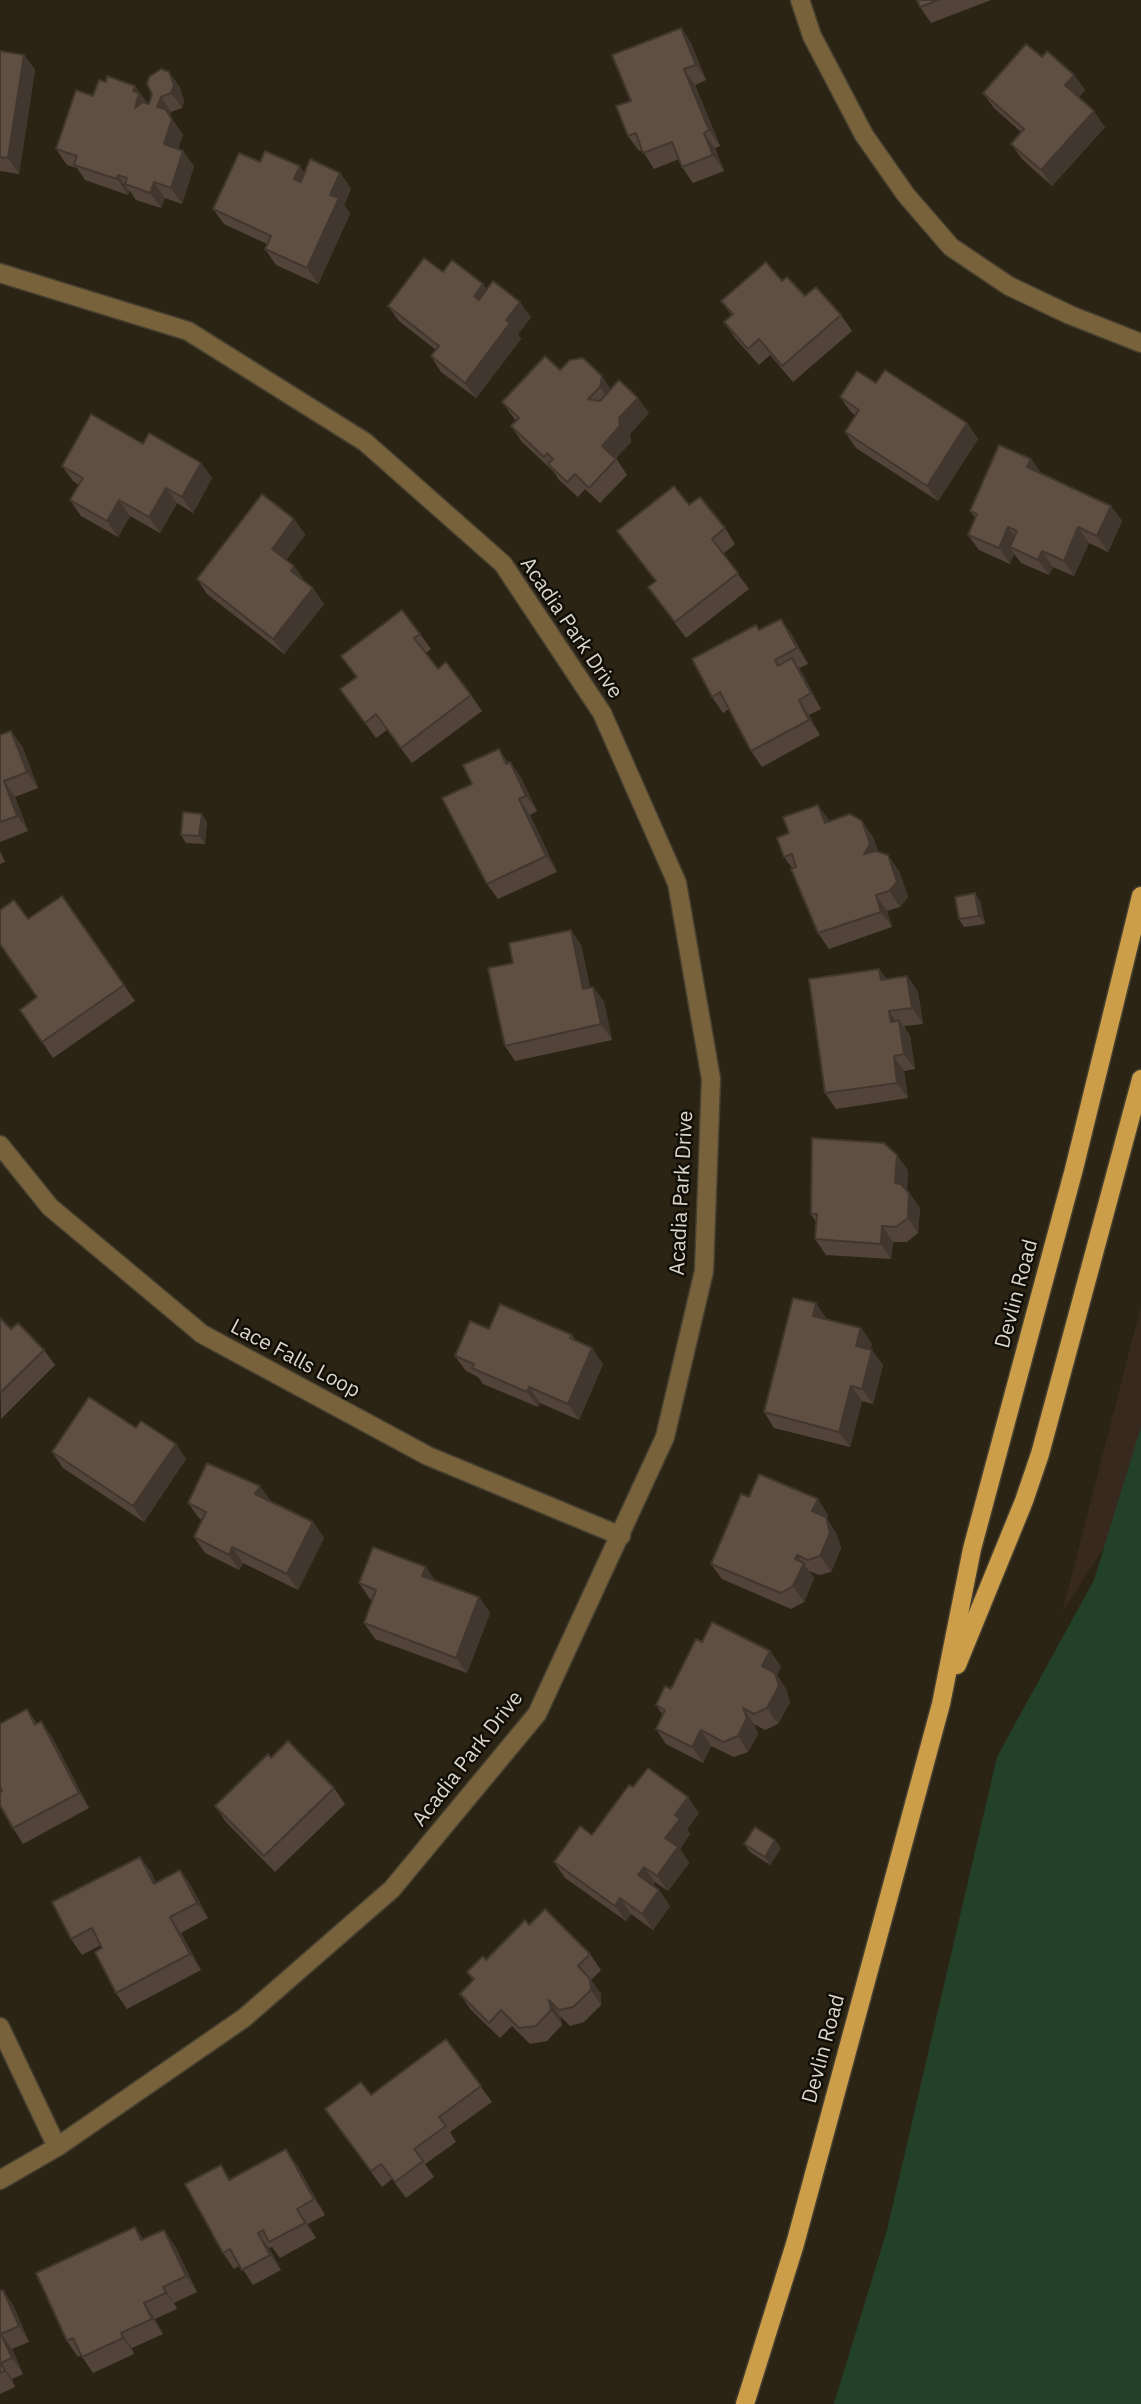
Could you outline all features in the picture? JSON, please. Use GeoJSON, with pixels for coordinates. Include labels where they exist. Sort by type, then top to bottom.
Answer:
{"type":"FeatureCollection","features":[{"type":"Feature","properties":{"kind":"main road","name":"Devlin Road"},"geometry":{"type":"LineString","coordinates":[[745,2404],[799,2231],[941,1704],[972,1549],[1074,1169],[1141,897]]}},
{"type":"Feature","properties":{"kind":"main road","name":"Devlin Road"},"geometry":{"type":"LineString","coordinates":[[941,1704],[1024,1501],[1040,1454],[1141,1079]]}},
{"type":"Feature","properties":{"kind":"street"},"geometry":{"type":"LineString","coordinates":[[800,0],[812,36],[863,135],[906,195],[951,247],[1009,286],[1070,315],[1141,343]]}},
{"type":"Feature","properties":{"kind":"street","name":"Acadia Park Drive"},"geometry":{"type":"LineString","coordinates":[[0,273],[188,331],[365,442],[503,564],[602,713],[677,883],[711,1079],[704,1271],[665,1437],[537,1714],[393,1889],[244,2018],[57,2147],[0,2180]]}},
{"type":"Feature","properties":{"kind":"street","name":"Lace Falls Loop"},"geometry":{"type":"LineString","coordinates":[[0,1146],[50,1207],[202,1334],[428,1456],[621,1536]]}},
{"type":"Feature","properties":{"kind":"street"},"geometry":{"type":"LineString","coordinates":[[0,2027],[57,2147]]}},
{"type":"Feature","properties":{"kind":"shaded area"},"geometry":{"type":"Polygon","coordinates":[[[1141,1306],[1141,1489],[1062,1613],[1141,1306]]]}},
{"type":"Feature","properties":{"kind":"green space"},"geometry":{"type":"Polygon","coordinates":[[[1141,1427],[1141,2404],[834,2404],[887,2230],[997,1757],[1094,1580],[1141,1427]]]}},
{"type":"Feature","properties":{"kind":"building"},"geometry":{"type":"Polygon","coordinates":[[[917,0],[939,0],[920,7],[917,0]]]}},
{"type":"Feature","properties":{"kind":"building"},"geometry":{"type":"Polygon","coordinates":[[[681,28],[696,65],[684,69],[709,130],[704,133],[713,155],[682,167],[672,142],[643,153],[636,133],[628,136],[616,106],[631,101],[612,55],[681,28]]]}},
{"type":"Feature","properties":{"kind":"building"},"geometry":{"type":"Polygon","coordinates":[[[1026,44],[1042,57],[1047,51],[1074,75],[1065,85],[1094,111],[1041,170],[1011,144],[1024,129],[983,93],[1026,44]]]}},
{"type":"Feature","properties":{"kind":"building"},"geometry":{"type":"Polygon","coordinates":[[[0,51],[24,55],[8,158],[0,157],[0,51]]]}},
{"type":"Feature","properties":{"kind":"building"},"geometry":{"type":"Polygon","coordinates":[[[161,69],[169,72],[174,85],[171,93],[161,97],[157,107],[165,109],[172,119],[164,144],[183,151],[171,188],[154,182],[150,193],[125,184],[127,178],[118,175],[117,179],[74,165],[77,156],[56,149],[76,90],[93,96],[99,80],[106,82],[107,76],[135,86],[133,91],[139,93],[135,108],[143,102],[149,104],[152,94],[147,84],[149,77],[161,69]]]}},
{"type":"Feature","properties":{"kind":"building"},"geometry":{"type":"Polygon","coordinates":[[[265,151],[300,166],[294,179],[301,182],[310,159],[340,173],[330,195],[339,198],[307,268],[265,249],[271,236],[213,209],[239,153],[260,162],[265,151]]]}},
{"type":"Feature","properties":{"kind":"building"},"geometry":{"type":"Polygon","coordinates":[[[424,258],[443,272],[452,260],[483,284],[474,296],[479,300],[493,281],[520,302],[506,320],[510,323],[465,383],[431,356],[439,346],[388,306],[424,258]]]}},
{"type":"Feature","properties":{"kind":"building"},"geometry":{"type":"Polygon","coordinates":[[[766,262],[782,281],[787,277],[805,296],[816,287],[841,315],[782,366],[759,339],[748,349],[724,322],[733,314],[721,301],[766,262]]]}},
{"type":"Feature","properties":{"kind":"building"},"geometry":{"type":"Polygon","coordinates":[[[545,356],[560,370],[570,360],[583,358],[602,376],[600,387],[588,399],[600,401],[619,380],[638,398],[619,418],[620,426],[602,446],[616,459],[589,488],[575,474],[567,482],[548,464],[553,459],[547,453],[544,457],[511,426],[519,418],[502,402],[545,356]]]}},
{"type":"Feature","properties":{"kind":"building"},"geometry":{"type":"Polygon","coordinates":[[[885,370],[967,423],[927,486],[845,432],[859,410],[840,397],[857,371],[876,383],[885,370]]]}},
{"type":"Feature","properties":{"kind":"building"},"geometry":{"type":"Polygon","coordinates":[[[91,414],[143,444],[149,433],[201,463],[182,497],[166,488],[149,517],[119,500],[107,521],[70,500],[83,478],[62,466],[91,414]]]}},
{"type":"Feature","properties":{"kind":"building"},"geometry":{"type":"Polygon","coordinates":[[[999,445],[1031,459],[1027,467],[1111,506],[1097,536],[1078,527],[1064,561],[1042,551],[1038,560],[1010,547],[1017,531],[1008,527],[999,548],[968,535],[977,514],[970,511],[999,445]]]}},
{"type":"Feature","properties":{"kind":"building"},"geometry":{"type":"Polygon","coordinates":[[[674,486],[689,505],[700,497],[725,528],[712,539],[738,573],[675,622],[648,587],[656,581],[617,531],[674,486]]]}},
{"type":"Feature","properties":{"kind":"building"},"geometry":{"type":"Polygon","coordinates":[[[262,494],[294,519],[272,549],[294,566],[291,571],[313,588],[273,639],[197,579],[262,494]]]}},
{"type":"Feature","properties":{"kind":"building"},"geometry":{"type":"Polygon","coordinates":[[[402,610],[420,634],[414,638],[438,669],[446,662],[471,695],[401,748],[376,714],[365,723],[340,689],[357,677],[341,656],[402,610]]]}},
{"type":"Feature","properties":{"kind":"building"},"geometry":{"type":"Polygon","coordinates":[[[781,619],[797,648],[775,660],[778,666],[792,658],[811,693],[799,700],[809,720],[751,751],[720,692],[712,697],[692,659],[756,625],[759,630],[781,619]]]}},
{"type":"Feature","properties":{"kind":"building"},"geometry":{"type":"Polygon","coordinates":[[[11,731],[27,772],[4,781],[17,816],[0,822],[0,735],[11,731]]]}},
{"type":"Feature","properties":{"kind":"building"},"geometry":{"type":"Polygon","coordinates":[[[499,749],[506,764],[510,762],[526,796],[519,799],[546,856],[487,884],[442,798],[472,784],[463,765],[499,749]]]}},
{"type":"Feature","properties":{"kind":"building"},"geometry":{"type":"Polygon","coordinates":[[[818,805],[825,823],[850,814],[862,821],[870,844],[864,854],[876,851],[888,855],[897,882],[889,891],[876,895],[881,912],[818,933],[791,869],[796,867],[792,854],[784,857],[777,838],[789,833],[783,817],[818,805]]]}},
{"type":"Feature","properties":{"kind":"building"},"geometry":{"type":"Polygon","coordinates":[[[183,812],[202,814],[199,836],[181,835],[183,812]]]}},
{"type":"Feature","properties":{"kind":"building"},"geometry":{"type":"Polygon","coordinates":[[[975,893],[979,916],[959,919],[955,897],[975,893]]]}},
{"type":"Feature","properties":{"kind":"building"},"geometry":{"type":"Polygon","coordinates":[[[62,896],[124,985],[42,1042],[20,1010],[37,997],[0,944],[0,910],[14,900],[28,919],[62,896]]]}},
{"type":"Feature","properties":{"kind":"building"},"geometry":{"type":"Polygon","coordinates":[[[571,930],[583,989],[593,987],[601,1024],[505,1046],[488,968],[513,963],[509,943],[571,930]]]}},
{"type":"Feature","properties":{"kind":"building"},"geometry":{"type":"Polygon","coordinates":[[[879,969],[881,980],[907,976],[912,1008],[889,1011],[891,1022],[899,1020],[904,1054],[894,1056],[897,1083],[825,1093],[809,979],[879,969]]]}},
{"type":"Feature","properties":{"kind":"building"},"geometry":{"type":"Polygon","coordinates":[[[812,1138],[884,1143],[897,1155],[895,1183],[901,1184],[909,1193],[908,1218],[896,1227],[882,1226],[881,1244],[815,1239],[817,1214],[811,1214],[812,1138]]]}},
{"type":"Feature","properties":{"kind":"building"},"geometry":{"type":"Polygon","coordinates":[[[793,1298],[816,1303],[813,1316],[861,1328],[856,1346],[872,1350],[862,1389],[851,1386],[839,1432],[764,1412],[793,1298]]]}},
{"type":"Feature","properties":{"kind":"building"},"geometry":{"type":"Polygon","coordinates":[[[500,1304],[572,1335],[570,1338],[592,1348],[568,1404],[529,1387],[527,1392],[472,1368],[474,1364],[455,1356],[470,1321],[489,1329],[500,1304]]]}},
{"type":"Feature","properties":{"kind":"building"},"geometry":{"type":"Polygon","coordinates":[[[0,1318],[11,1329],[18,1323],[44,1350],[0,1393],[0,1318]]]}},
{"type":"Feature","properties":{"kind":"building"},"geometry":{"type":"Polygon","coordinates":[[[89,1397],[136,1428],[141,1421],[176,1444],[133,1506],[52,1452],[89,1397]]]}},
{"type":"Feature","properties":{"kind":"building"},"geometry":{"type":"Polygon","coordinates":[[[207,1463],[260,1486],[255,1494],[313,1522],[287,1574],[232,1547],[229,1555],[194,1537],[206,1512],[188,1503],[207,1463]]]}},
{"type":"Feature","properties":{"kind":"building"},"geometry":{"type":"Polygon","coordinates":[[[759,1474],[818,1499],[812,1511],[826,1517],[830,1533],[820,1556],[808,1560],[797,1555],[795,1559],[804,1563],[793,1586],[781,1593],[711,1564],[741,1494],[749,1497],[759,1474]]]}},
{"type":"Feature","properties":{"kind":"building"},"geometry":{"type":"Polygon","coordinates":[[[373,1547],[426,1567],[422,1576],[479,1597],[456,1658],[364,1623],[376,1590],[359,1583],[373,1547]]]}},
{"type":"Feature","properties":{"kind":"building"},"geometry":{"type":"Polygon","coordinates":[[[712,1622],[770,1651],[762,1666],[775,1673],[779,1686],[767,1708],[754,1714],[743,1708],[747,1718],[738,1736],[723,1742],[701,1730],[692,1747],[656,1729],[665,1710],[656,1705],[665,1686],[671,1689],[696,1639],[702,1642],[712,1622]]]}},
{"type":"Feature","properties":{"kind":"building"},"geometry":{"type":"Polygon","coordinates":[[[27,1709],[35,1725],[41,1721],[79,1793],[13,1828],[0,1805],[0,1724],[27,1709]]]}},
{"type":"Feature","properties":{"kind":"building"},"geometry":{"type":"Polygon","coordinates":[[[288,1741],[334,1788],[264,1856],[215,1806],[268,1754],[271,1758],[288,1741]]]}},
{"type":"Feature","properties":{"kind":"building"},"geometry":{"type":"Polygon","coordinates":[[[648,1768],[688,1797],[675,1815],[680,1819],[665,1838],[678,1847],[657,1876],[644,1867],[638,1875],[659,1890],[642,1914],[620,1898],[615,1906],[554,1862],[580,1826],[592,1835],[629,1785],[633,1787],[648,1768]]]}},
{"type":"Feature","properties":{"kind":"building"},"geometry":{"type":"Polygon","coordinates":[[[755,1827],[775,1840],[765,1857],[744,1844],[755,1827]]]}},
{"type":"Feature","properties":{"kind":"building"},"geometry":{"type":"Polygon","coordinates":[[[140,1857],[154,1884],[180,1870],[197,1903],[170,1917],[190,1954],[116,1993],[95,1952],[102,1948],[92,1928],[71,1939],[52,1902],[140,1857]]]}},
{"type":"Feature","properties":{"kind":"building"},"geometry":{"type":"Polygon","coordinates":[[[545,1909],[590,1954],[578,1966],[590,1979],[591,1990],[573,2007],[559,2010],[549,2000],[551,2010],[536,2026],[519,2028],[501,2010],[489,2023],[460,1994],[474,1979],[467,1972],[483,1956],[486,1960],[525,1920],[529,1925],[545,1909]]]}},
{"type":"Feature","properties":{"kind":"building"},"geometry":{"type":"Polygon","coordinates":[[[446,2039],[481,2086],[439,2117],[446,2126],[414,2149],[423,2161],[395,2182],[381,2164],[371,2171],[325,2109],[361,2082],[371,2095],[446,2039]]]}},
{"type":"Feature","properties":{"kind":"building"},"geometry":{"type":"Polygon","coordinates":[[[286,2149],[314,2199],[297,2209],[305,2223],[269,2242],[263,2230],[258,2233],[270,2255],[242,2270],[230,2249],[223,2253],[185,2184],[221,2165],[229,2180],[286,2149]]]}},
{"type":"Feature","properties":{"kind":"building"},"geometry":{"type":"Polygon","coordinates":[[[135,2227],[141,2240],[164,2230],[186,2276],[163,2287],[166,2293],[144,2303],[152,2319],[121,2333],[123,2338],[82,2357],[73,2338],[67,2341],[36,2273],[135,2227]]]}},
{"type":"Feature","properties":{"kind":"building"},"geometry":{"type":"Polygon","coordinates":[[[3,2290],[19,2326],[1,2334],[12,2358],[1,2363],[5,2371],[0,2373],[0,2291],[3,2290]]]}}]}
